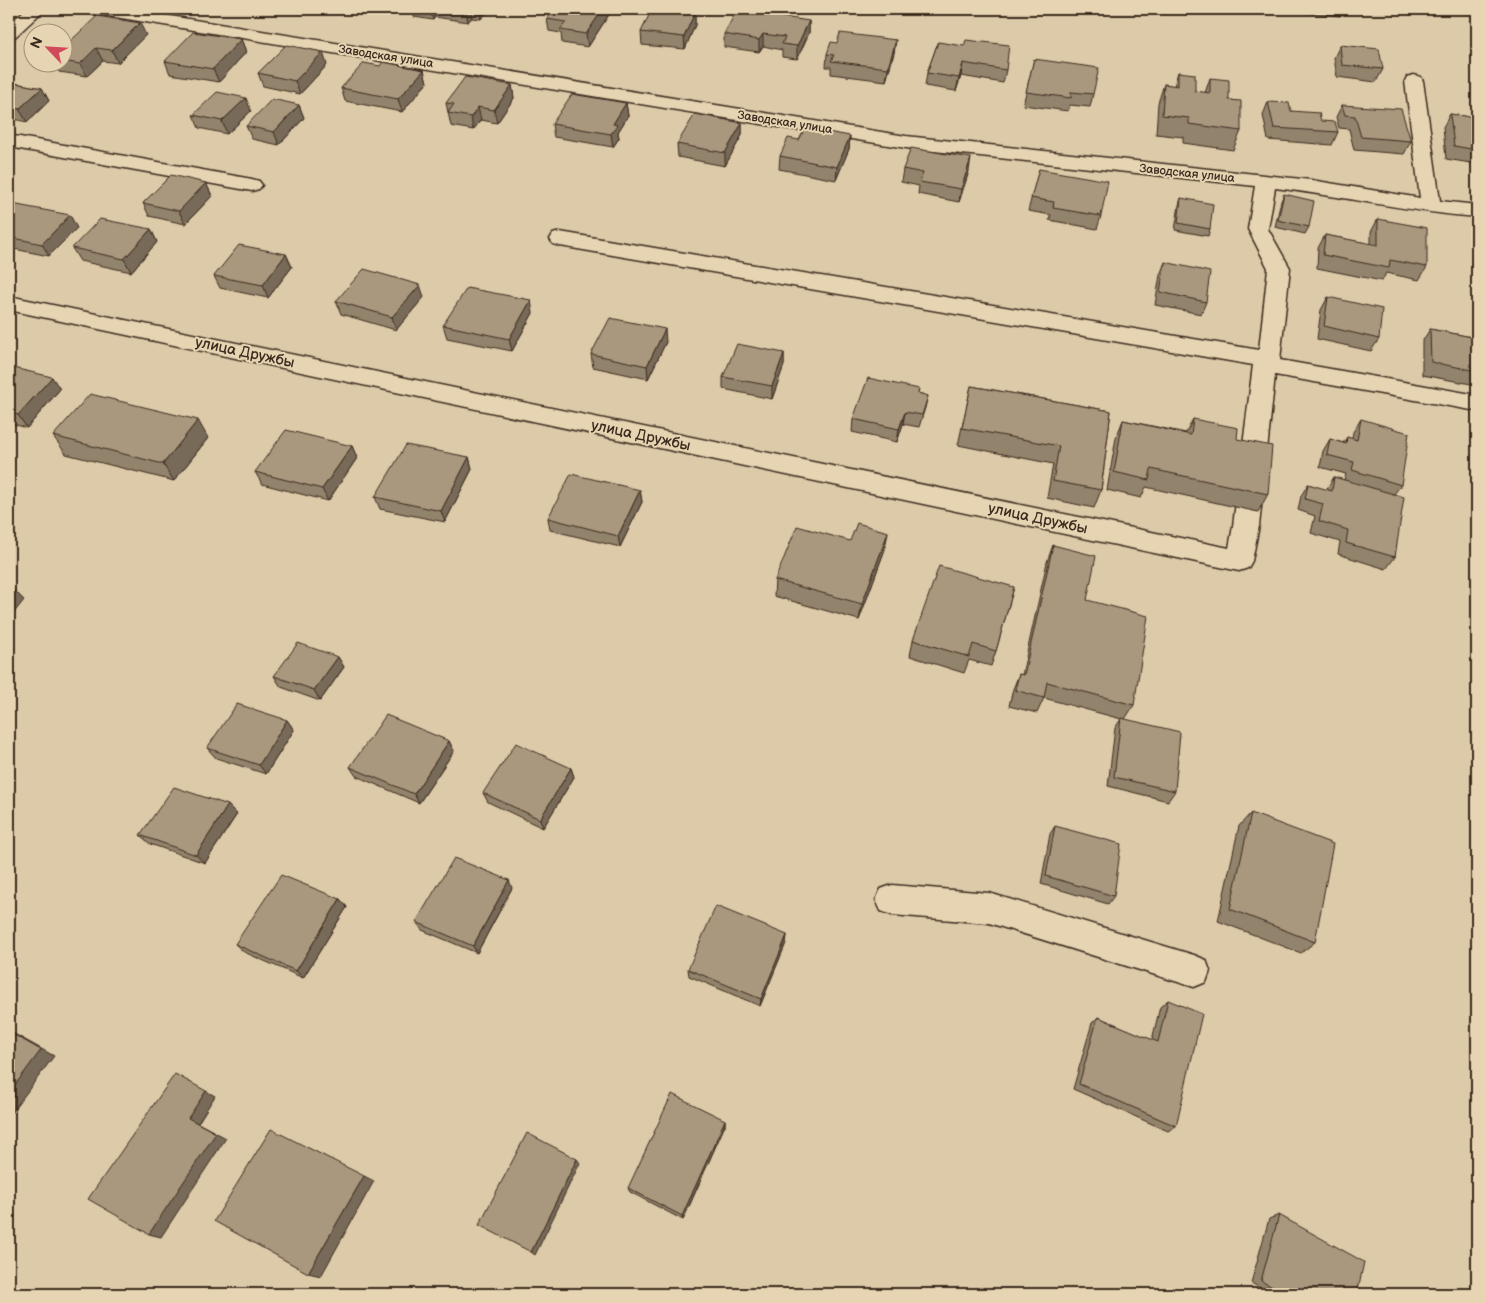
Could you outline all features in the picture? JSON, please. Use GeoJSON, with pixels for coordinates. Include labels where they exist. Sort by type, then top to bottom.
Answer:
{"type":"FeatureCollection","features":[{"type":"Feature","properties":{"kind":"street"},"geometry":{"type":"LineString","coordinates":[[9,33],[36,9]]}},
{"type":"Feature","properties":{"kind":"street","name":"Заводская улица"},"geometry":{"type":"LineString","coordinates":[[97,9],[906,142],[1311,186],[1477,212]]}},
{"type":"Feature","properties":{"kind":"street"},"geometry":{"type":"LineString","coordinates":[[1414,81],[1431,206]]}},
{"type":"Feature","properties":{"kind":"street"},"geometry":{"type":"LineString","coordinates":[[9,141],[252,185]]}},
{"type":"Feature","properties":{"kind":"street"},"geometry":{"type":"LineString","coordinates":[[1266,182],[1258,229],[1279,268],[1267,362]]}},
{"type":"Feature","properties":{"kind":"street"},"geometry":{"type":"LineString","coordinates":[[560,239],[1267,362],[1477,403]]}},
{"type":"Feature","properties":{"kind":"street","name":"улица Дружбы"},"geometry":{"type":"LineString","coordinates":[[9,302],[1239,561],[1246,526],[1267,362]]}},
{"type":"Feature","properties":{"kind":"street"},"geometry":{"type":"LineString","coordinates":[[892,900],[989,908],[1194,971]]}},
{"type":"Feature","properties":{"kind":"building"},"geometry":{"type":"Polygon","coordinates":[[[554,9],[603,9],[586,34],[560,30],[566,22],[547,19],[554,9]]]}},
{"type":"Feature","properties":{"kind":"building"},"geometry":{"type":"Polygon","coordinates":[[[652,9],[695,12],[684,37],[641,32],[652,9]]]}},
{"type":"Feature","properties":{"kind":"building"},"geometry":{"type":"Polygon","coordinates":[[[737,10],[809,21],[797,46],[782,44],[785,37],[763,34],[759,40],[724,34],[737,10]]]}},
{"type":"Feature","properties":{"kind":"building"},"geometry":{"type":"Polygon","coordinates":[[[97,16],[140,23],[112,50],[96,48],[80,64],[72,63],[72,40],[97,16]]]}},
{"type":"Feature","properties":{"kind":"building"},"geometry":{"type":"Polygon","coordinates":[[[193,32],[241,39],[213,69],[165,61],[193,32]]]}},
{"type":"Feature","properties":{"kind":"building"},"geometry":{"type":"Polygon","coordinates":[[[840,33],[896,40],[888,68],[831,61],[834,55],[827,54],[831,42],[837,43],[840,33]]]}},
{"type":"Feature","properties":{"kind":"building"},"geometry":{"type":"Polygon","coordinates":[[[966,40],[1009,45],[1006,70],[963,63],[959,78],[927,73],[938,42],[964,46],[966,40]]]}},
{"type":"Feature","properties":{"kind":"building"},"geometry":{"type":"Polygon","coordinates":[[[286,45],[323,52],[295,81],[258,73],[286,45]]]}},
{"type":"Feature","properties":{"kind":"building"},"geometry":{"type":"Polygon","coordinates":[[[1340,45],[1379,49],[1383,69],[1342,65],[1340,45]]]}},
{"type":"Feature","properties":{"kind":"building"},"geometry":{"type":"Polygon","coordinates":[[[1034,59],[1099,68],[1093,94],[1071,92],[1071,98],[1026,92],[1034,59]]]}},
{"type":"Feature","properties":{"kind":"building"},"geometry":{"type":"Polygon","coordinates":[[[383,62],[424,70],[398,99],[341,88],[364,63],[380,66],[383,62]]]}},
{"type":"Feature","properties":{"kind":"building"},"geometry":{"type":"Polygon","coordinates":[[[1178,72],[1195,74],[1195,91],[1210,93],[1210,78],[1229,80],[1229,100],[1241,101],[1241,131],[1189,124],[1189,118],[1162,115],[1164,84],[1178,86],[1178,72]]]}},
{"type":"Feature","properties":{"kind":"building"},"geometry":{"type":"Polygon","coordinates":[[[465,77],[512,85],[494,110],[478,107],[471,117],[448,113],[454,104],[446,103],[465,77]]]}},
{"type":"Feature","properties":{"kind":"building"},"geometry":{"type":"Polygon","coordinates":[[[9,82],[42,88],[19,109],[9,107],[9,82]]]}},
{"type":"Feature","properties":{"kind":"building"},"geometry":{"type":"Polygon","coordinates":[[[217,92],[246,98],[222,121],[193,115],[217,92]]]}},
{"type":"Feature","properties":{"kind":"building"},"geometry":{"type":"Polygon","coordinates":[[[572,94],[626,103],[613,124],[617,125],[611,134],[552,124],[572,94]]]}},
{"type":"Feature","properties":{"kind":"building"},"geometry":{"type":"Polygon","coordinates":[[[272,99],[299,105],[274,132],[246,126],[272,99]]]}},
{"type":"Feature","properties":{"kind":"building"},"geometry":{"type":"Polygon","coordinates":[[[1268,102],[1289,103],[1291,111],[1319,113],[1321,121],[1335,122],[1338,132],[1274,128],[1268,102]]]}},
{"type":"Feature","properties":{"kind":"building"},"geometry":{"type":"Polygon","coordinates":[[[1342,105],[1401,109],[1411,141],[1361,137],[1355,116],[1345,115],[1342,105]]]}},
{"type":"Feature","properties":{"kind":"building"},"geometry":{"type":"Polygon","coordinates":[[[695,114],[742,123],[725,153],[677,144],[695,114]]]}},
{"type":"Feature","properties":{"kind":"building"},"geometry":{"type":"Polygon","coordinates":[[[1450,114],[1477,118],[1477,150],[1454,146],[1450,114]]]}},
{"type":"Feature","properties":{"kind":"building"},"geometry":{"type":"Polygon","coordinates":[[[805,128],[850,136],[837,167],[780,156],[788,138],[799,140],[805,128]]]}},
{"type":"Feature","properties":{"kind":"building"},"geometry":{"type":"Polygon","coordinates":[[[911,148],[971,158],[961,189],[920,182],[923,173],[903,169],[911,148]]]}},
{"type":"Feature","properties":{"kind":"building"},"geometry":{"type":"Polygon","coordinates":[[[1039,169],[1108,181],[1101,216],[1053,208],[1054,202],[1031,198],[1039,169]]]}},
{"type":"Feature","properties":{"kind":"building"},"geometry":{"type":"Polygon","coordinates":[[[171,175],[206,183],[179,211],[143,203],[171,175]]]}},
{"type":"Feature","properties":{"kind":"building"},"geometry":{"type":"Polygon","coordinates":[[[1284,194],[1314,201],[1309,227],[1278,220],[1284,194]]]}},
{"type":"Feature","properties":{"kind":"building"},"geometry":{"type":"Polygon","coordinates":[[[1181,198],[1213,204],[1210,229],[1178,223],[1181,198]]]}},
{"type":"Feature","properties":{"kind":"building"},"geometry":{"type":"Polygon","coordinates":[[[12,204],[70,215],[42,244],[9,237],[9,206],[12,204]]]}},
{"type":"Feature","properties":{"kind":"building"},"geometry":{"type":"Polygon","coordinates":[[[100,219],[151,229],[124,259],[72,248],[100,219]]]}},
{"type":"Feature","properties":{"kind":"building"},"geometry":{"type":"Polygon","coordinates":[[[1378,219],[1427,228],[1427,267],[1390,260],[1389,268],[1323,255],[1325,235],[1378,245],[1378,219]]]}},
{"type":"Feature","properties":{"kind":"building"},"geometry":{"type":"Polygon","coordinates":[[[239,245],[286,254],[263,285],[214,276],[239,245]]]}},
{"type":"Feature","properties":{"kind":"building"},"geometry":{"type":"Polygon","coordinates":[[[1165,262],[1210,272],[1206,302],[1160,292],[1165,262]]]}},
{"type":"Feature","properties":{"kind":"building"},"geometry":{"type":"Polygon","coordinates":[[[364,269],[420,285],[392,317],[336,301],[364,269]]]}},
{"type":"Feature","properties":{"kind":"building"},"geometry":{"type":"Polygon","coordinates":[[[467,288],[531,300],[509,339],[443,325],[467,288]]]}},
{"type":"Feature","properties":{"kind":"building"},"geometry":{"type":"Polygon","coordinates":[[[1328,297],[1382,309],[1379,339],[1324,326],[1328,297]]]}},
{"type":"Feature","properties":{"kind":"building"},"geometry":{"type":"Polygon","coordinates":[[[610,318],[665,329],[647,366],[591,354],[610,318]]]}},
{"type":"Feature","properties":{"kind":"building"},"geometry":{"type":"Polygon","coordinates":[[[1430,329],[1477,338],[1477,371],[1431,362],[1430,329]]]}},
{"type":"Feature","properties":{"kind":"building"},"geometry":{"type":"Polygon","coordinates":[[[737,344],[784,353],[772,386],[723,377],[737,344]]]}},
{"type":"Feature","properties":{"kind":"building"},"geometry":{"type":"Polygon","coordinates":[[[9,367],[52,377],[18,415],[9,413],[9,367]]]}},
{"type":"Feature","properties":{"kind":"building"},"geometry":{"type":"Polygon","coordinates":[[[868,378],[919,389],[918,393],[928,396],[922,415],[905,412],[899,429],[853,419],[868,378]]]}},
{"type":"Feature","properties":{"kind":"building"},"geometry":{"type":"Polygon","coordinates":[[[971,386],[1111,411],[1101,490],[1053,481],[1059,446],[962,428],[971,386]]]}},
{"type":"Feature","properties":{"kind":"building"},"geometry":{"type":"Polygon","coordinates":[[[90,394],[198,420],[163,464],[53,436],[90,394]]]}},
{"type":"Feature","properties":{"kind":"building"},"geometry":{"type":"Polygon","coordinates":[[[1193,419],[1238,428],[1237,439],[1272,446],[1268,494],[1151,469],[1149,480],[1114,472],[1123,420],[1191,435],[1193,419]]]}},
{"type":"Feature","properties":{"kind":"building"},"geometry":{"type":"Polygon","coordinates":[[[1361,419],[1409,433],[1401,485],[1352,470],[1354,462],[1327,455],[1330,439],[1346,444],[1347,437],[1357,440],[1361,419]]]}},
{"type":"Feature","properties":{"kind":"building"},"geometry":{"type":"Polygon","coordinates":[[[286,430],[352,446],[322,489],[255,472],[286,430]]]}},
{"type":"Feature","properties":{"kind":"building"},"geometry":{"type":"Polygon","coordinates":[[[406,445],[469,457],[441,511],[375,497],[406,445]]]}},
{"type":"Feature","properties":{"kind":"building"},"geometry":{"type":"Polygon","coordinates":[[[571,474],[640,490],[618,536],[548,518],[571,474]]]}},
{"type":"Feature","properties":{"kind":"building"},"geometry":{"type":"Polygon","coordinates":[[[1334,477],[1404,497],[1395,557],[1346,543],[1348,530],[1319,521],[1323,504],[1305,499],[1308,484],[1332,491],[1334,477]]]}},
{"type":"Feature","properties":{"kind":"building"},"geometry":{"type":"Polygon","coordinates":[[[857,523],[888,532],[862,604],[775,580],[797,526],[850,541],[857,523]]]}},
{"type":"Feature","properties":{"kind":"building"},"geometry":{"type":"Polygon","coordinates":[[[1053,545],[1096,556],[1087,600],[1148,616],[1134,705],[1047,682],[1044,698],[1015,690],[1019,674],[1024,675],[1053,545]]]}},
{"type":"Feature","properties":{"kind":"building"},"geometry":{"type":"Polygon","coordinates":[[[939,566],[1014,587],[996,651],[973,644],[969,657],[913,640],[939,566]]]}},
{"type":"Feature","properties":{"kind":"building"},"geometry":{"type":"Polygon","coordinates":[[[298,643],[338,657],[314,690],[274,676],[298,643]]]}},
{"type":"Feature","properties":{"kind":"building"},"geometry":{"type":"Polygon","coordinates":[[[237,704],[287,720],[259,765],[207,748],[237,704]]]}},
{"type":"Feature","properties":{"kind":"building"},"geometry":{"type":"Polygon","coordinates":[[[386,715],[449,741],[414,794],[350,767],[386,715]]]}},
{"type":"Feature","properties":{"kind":"building"},"geometry":{"type":"Polygon","coordinates":[[[1121,718],[1180,732],[1175,791],[1114,777],[1121,718]]]}},
{"type":"Feature","properties":{"kind":"building"},"geometry":{"type":"Polygon","coordinates":[[[516,743],[571,768],[540,819],[483,793],[516,743]]]}},
{"type":"Feature","properties":{"kind":"building"},"geometry":{"type":"Polygon","coordinates":[[[174,787],[228,805],[196,855],[140,835],[174,787]]]}},
{"type":"Feature","properties":{"kind":"building"},"geometry":{"type":"Polygon","coordinates":[[[1251,813],[1333,844],[1315,942],[1230,909],[1251,813]]]}},
{"type":"Feature","properties":{"kind":"building"},"geometry":{"type":"Polygon","coordinates":[[[1055,826],[1121,844],[1114,896],[1046,876],[1055,826]]]}},
{"type":"Feature","properties":{"kind":"building"},"geometry":{"type":"Polygon","coordinates":[[[454,858],[509,880],[473,946],[416,922],[454,858]]]}},
{"type":"Feature","properties":{"kind":"building"},"geometry":{"type":"Polygon","coordinates":[[[281,875],[340,899],[296,971],[235,944],[281,875]]]}},
{"type":"Feature","properties":{"kind":"building"},"geometry":{"type":"Polygon","coordinates":[[[716,906],[787,935],[761,999],[688,969],[716,906]]]}},
{"type":"Feature","properties":{"kind":"building"},"geometry":{"type":"Polygon","coordinates":[[[1168,1000],[1202,1014],[1176,1126],[1079,1084],[1098,1017],[1158,1042],[1168,1000]]]}},
{"type":"Feature","properties":{"kind":"building"},"geometry":{"type":"Polygon","coordinates":[[[9,1032],[41,1050],[9,1093],[9,1032]]]}},
{"type":"Feature","properties":{"kind":"building"},"geometry":{"type":"Polygon","coordinates":[[[175,1074],[206,1091],[188,1118],[216,1133],[149,1234],[88,1199],[175,1074]]]}},
{"type":"Feature","properties":{"kind":"building"},"geometry":{"type":"Polygon","coordinates":[[[672,1094],[725,1120],[682,1216],[628,1188],[672,1094]]]}},
{"type":"Feature","properties":{"kind":"building"},"geometry":{"type":"Polygon","coordinates":[[[271,1129],[364,1176],[308,1273],[214,1221],[271,1129]]]}},
{"type":"Feature","properties":{"kind":"building"},"geometry":{"type":"Polygon","coordinates":[[[527,1133],[577,1159],[531,1252],[479,1225],[527,1133]]]}},
{"type":"Feature","properties":{"kind":"building"},"geometry":{"type":"Polygon","coordinates":[[[1279,1215],[1364,1262],[1357,1294],[1286,1294],[1261,1281],[1279,1215]]]}}]}
